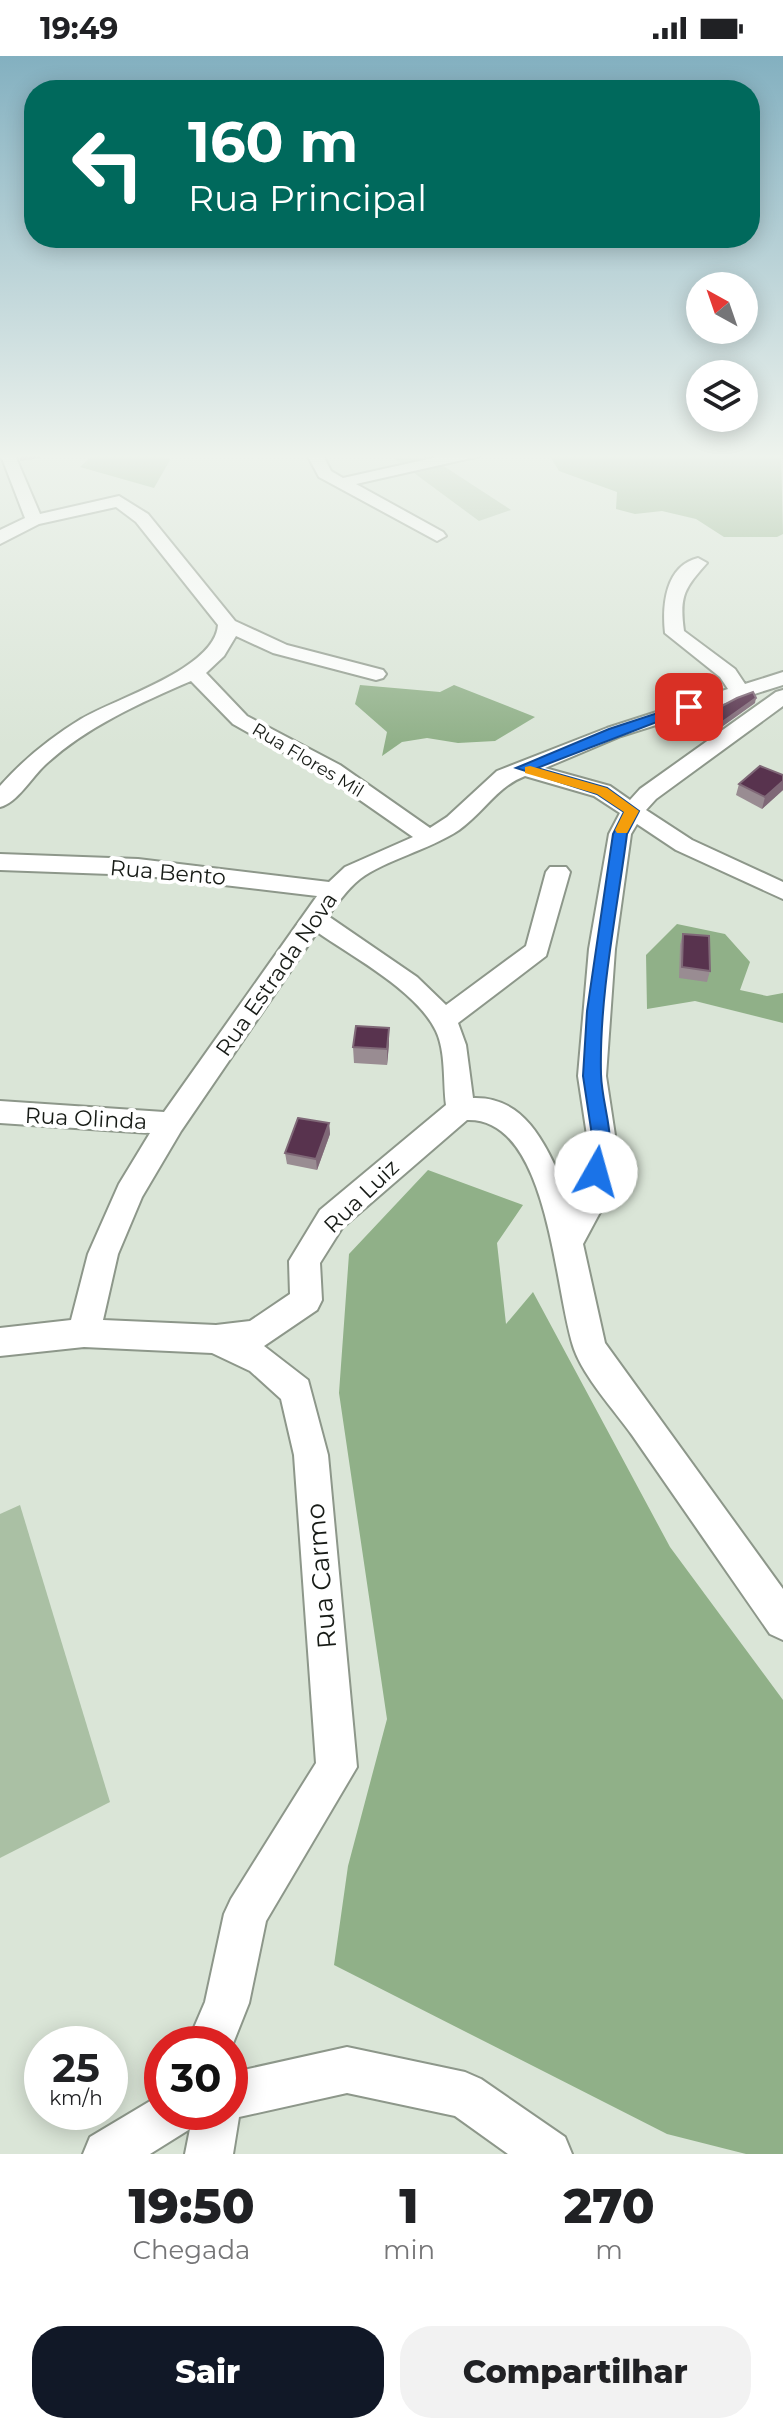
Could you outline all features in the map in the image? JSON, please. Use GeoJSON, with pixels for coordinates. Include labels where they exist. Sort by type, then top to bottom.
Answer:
{"type":"FeatureCollection","features":[{"type":"Feature","properties":{"kind":"street"},"geometry":{"type":"LineString","coordinates":[[168,551],[228,625],[280,649],[376,674]]}},
{"type":"Feature","properties":{"kind":"street"},"geometry":{"type":"LineString","coordinates":[[698,563],[685,572],[674,592],[671,608],[675,633],[728,673],[740,692]]}},
{"type":"Feature","properties":{"kind":"street"},"geometry":{"type":"LineString","coordinates":[[0,800],[17,779],[75,729],[194,672],[208,662],[225,641],[228,625]]}},
{"type":"Feature","properties":{"kind":"street","name":"Rua Flores Mil"},"geometry":{"type":"LineString","coordinates":[[194,672],[240,720],[332,770],[430,838]]}},
{"type":"Feature","properties":{"kind":"street","name":"Rua Estrada Nova"},"geometry":{"type":"LineString","coordinates":[[84,1333],[103,1254],[129,1193],[171,1123],[314,918],[334,890],[353,872],[430,838],[455,822],[505,776],[614,732],[783,678]]}},
{"type":"Feature","properties":{"kind":"street"},"geometry":{"type":"LineString","coordinates":[[567,1243],[590,1203],[602,1142],[592,1076],[596,1011],[620,834],[632,811],[648,794],[783,696]]}},
{"type":"Feature","properties":{"kind":"street"},"geometry":{"type":"LineString","coordinates":[[523,768],[602,791],[684,845],[783,891]]}},
{"type":"Feature","properties":{"kind":"street","name":"Rua Bento"},"geometry":{"type":"LineString","coordinates":[[0,862],[138,867],[334,890]]}},
{"type":"Feature","properties":{"kind":"street"},"geometry":{"type":"LineString","coordinates":[[443,1021],[537,950],[558,872]]}},
{"type":"Feature","properties":{"kind":"street"},"geometry":{"type":"LineString","coordinates":[[314,918],[399,977],[432,1006],[449,1029],[460,1109],[488,1108],[517,1125],[559,1206],[590,1348],[783,1621]]}},
{"type":"Feature","properties":{"kind":"street","name":"Rua Luiz"},"geometry":{"type":"LineString","coordinates":[[215,1339],[256,1335],[306,1300],[304,1261],[331,1219],[460,1109]]}},
{"type":"Feature","properties":{"kind":"street","name":"Rua Olinda"},"geometry":{"type":"LineString","coordinates":[[0,1112],[171,1123]]}},
{"type":"Feature","properties":{"kind":"street","name":"Rua Carmo"},"geometry":{"type":"LineString","coordinates":[[0,1342],[84,1333],[215,1339],[262,1361],[296,1391],[311,1455],[337,1767],[246,1914],[227,2003],[217,2026]]}},
{"type":"Feature","properties":{"kind":"street"},"geometry":{"type":"LineString","coordinates":[[248,2092],[347,2070],[465,2095],[548,2154]]}},
{"type":"Feature","properties":{"kind":"street"},"geometry":{"type":"LineString","coordinates":[[107,2154],[145,2130]]}},
{"type":"Feature","properties":{"kind":"street"},"geometry":{"type":"LineString","coordinates":[[209,2154],[213,2130]]}},
{"type":"Feature","properties":{"kind":"green space"},"geometry":{"type":"Polygon","coordinates":[[[360,685],[440,692],[454,685],[535,717],[495,741],[458,743],[427,738],[402,742],[382,756],[387,732],[355,704],[360,685]]]}},
{"type":"Feature","properties":{"kind":"green space"},"geometry":{"type":"Polygon","coordinates":[[[677,924],[725,934],[750,962],[740,990],[767,996],[783,993],[783,1023],[695,1001],[647,1009],[646,955],[677,924]]]}},
{"type":"Feature","properties":{"kind":"green space"},"geometry":{"type":"Polygon","coordinates":[[[428,1170],[523,1205],[497,1243],[506,1324],[533,1292],[670,1547],[783,1700],[783,2154],[746,2154],[667,2134],[334,1965],[348,1866],[387,1719],[339,1393],[349,1254],[428,1170]]]}},
{"type":"Feature","properties":{"kind":"green space"},"geometry":{"type":"Polygon","coordinates":[[[20,1505],[110,1802],[0,1858],[0,1514],[20,1505]]]}},
{"type":"Feature","properties":{"kind":"building"},"geometry":{"type":"Polygon","coordinates":[[[753,692],[756,698],[704,735],[686,725],[737,698],[753,692]]]}},
{"type":"Feature","properties":{"kind":"building"},"geometry":{"type":"Polygon","coordinates":[[[760,766],[783,775],[783,781],[765,797],[739,784],[760,766]]]}},
{"type":"Feature","properties":{"kind":"building"},"geometry":{"type":"Polygon","coordinates":[[[683,934],[709,936],[710,971],[682,967],[683,934]]]}},
{"type":"Feature","properties":{"kind":"building"},"geometry":{"type":"Polygon","coordinates":[[[356,1026],[389,1028],[387,1049],[353,1047],[356,1026]]]}},
{"type":"Feature","properties":{"kind":"building"},"geometry":{"type":"Polygon","coordinates":[[[298,1118],[329,1123],[316,1159],[285,1153],[298,1118]]]}},
{"type":"Feature","properties":{"kind":"slow traffic"},"geometry":{"type":"LineString","coordinates":[[530,770],[602,791],[632,811],[622,830]]}},
{"type":"Feature","properties":{"kind":"route"},"geometry":{"type":"LineString","coordinates":[[596,1172],[602,1142],[592,1076],[602,949],[620,834],[632,811],[602,791],[523,768],[614,732],[689,707]]}}]}
